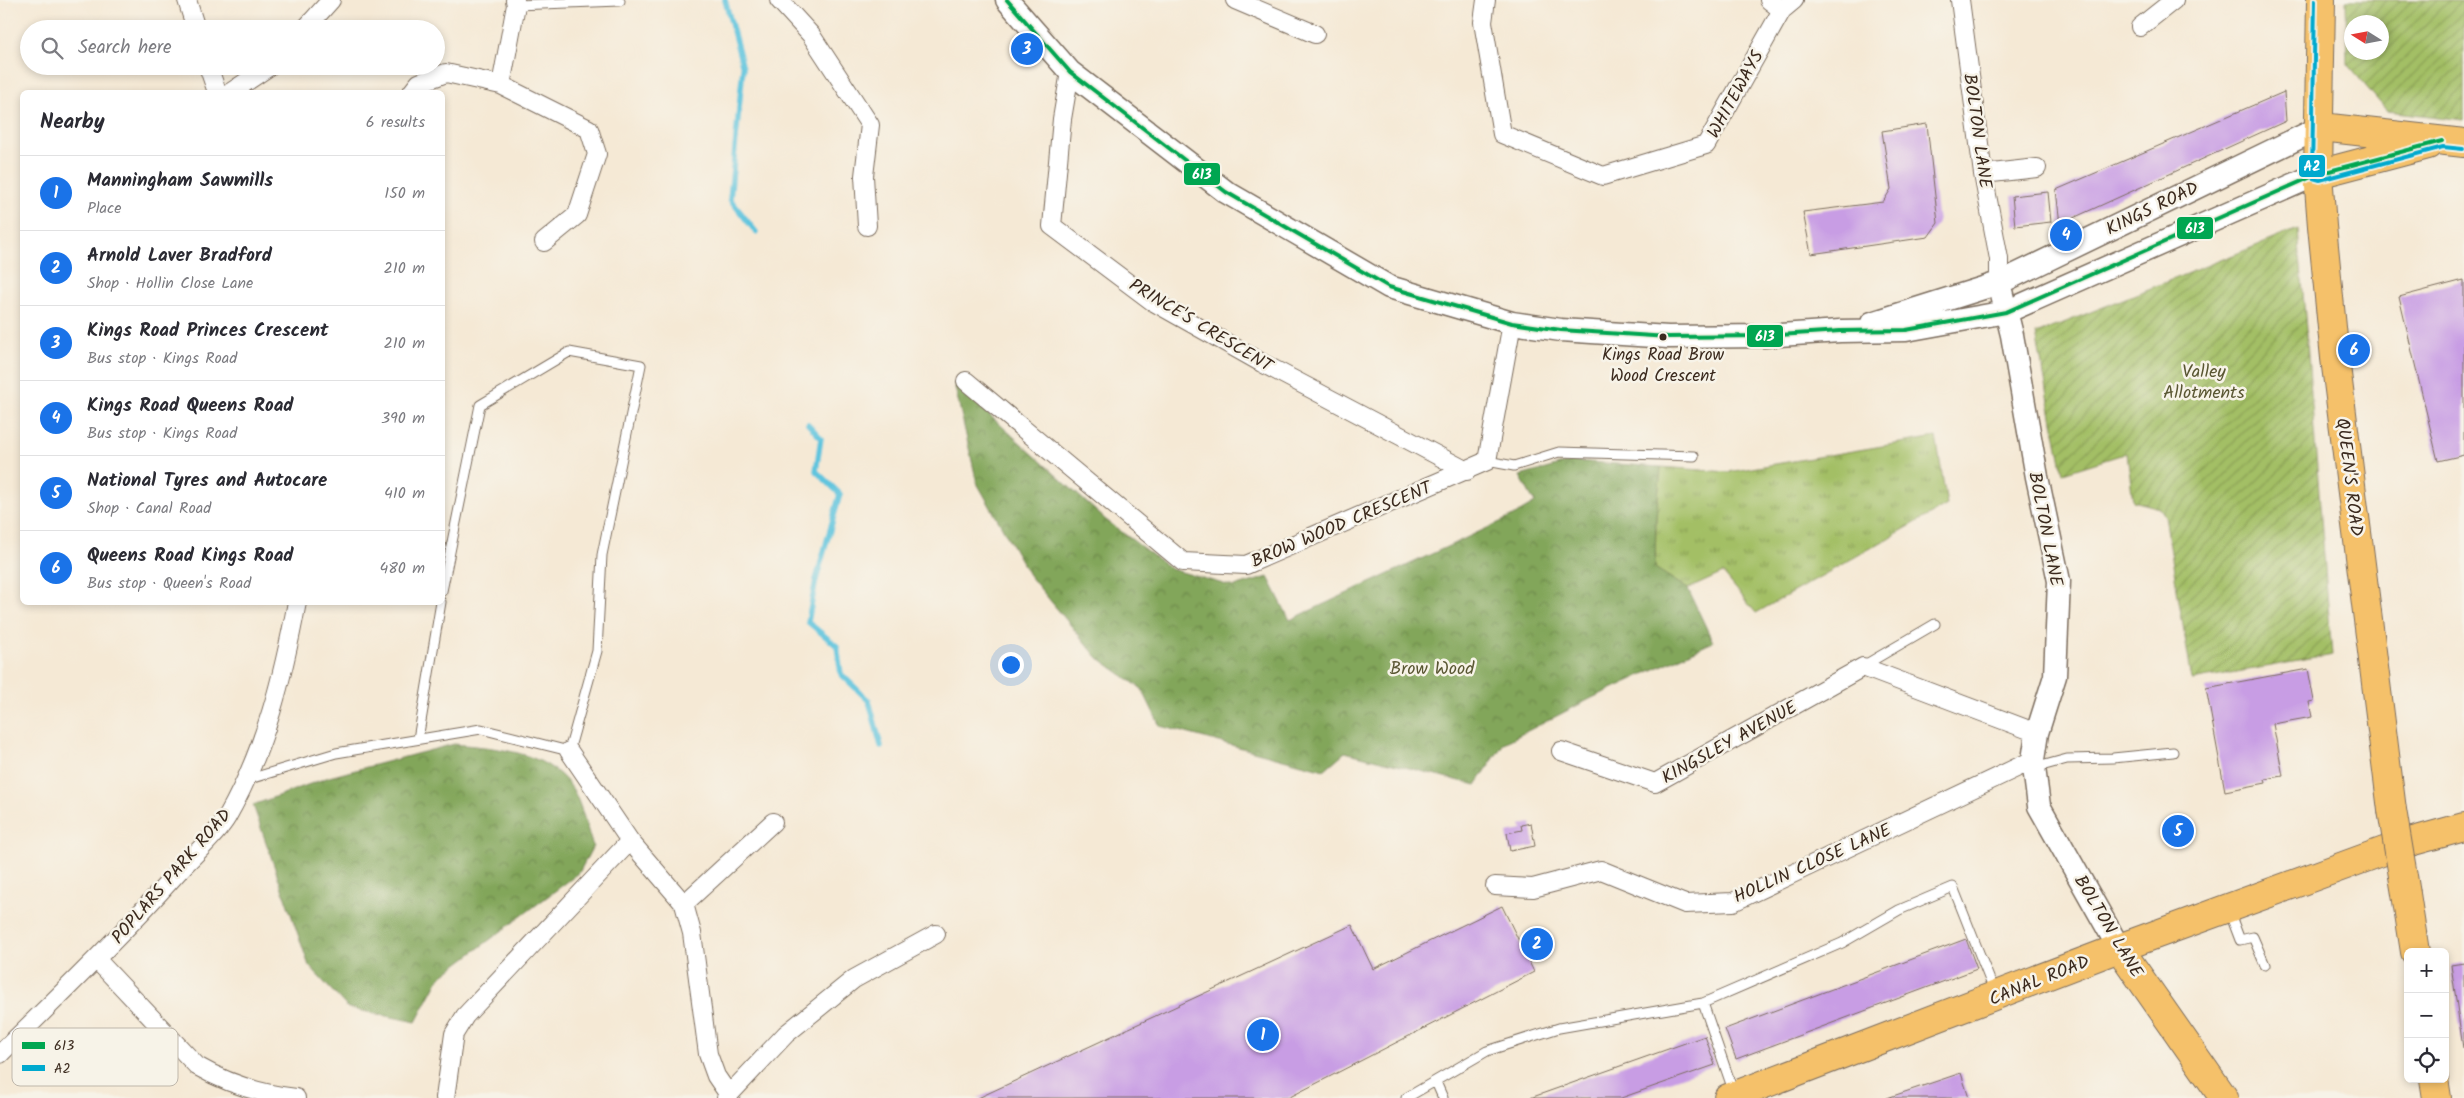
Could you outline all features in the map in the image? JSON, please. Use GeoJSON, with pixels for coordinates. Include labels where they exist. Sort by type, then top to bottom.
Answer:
{"type":"FeatureCollection","features":[{"type":"Feature","properties":{"kind":"main road","name":"QUEEN'S ROAD"},"geometry":{"type":"LineString","coordinates":[[2321,0],[2321,126],[2318,174],[2336,358],[2392,810],[2414,948]]}},
{"type":"Feature","properties":{"kind":"main road"},"geometry":{"type":"LineString","coordinates":[[2321,126],[2453,142]]}},
{"type":"Feature","properties":{"kind":"main road"},"geometry":{"type":"LineString","coordinates":[[2318,174],[2453,142]]}},
{"type":"Feature","properties":{"kind":"main road","name":"CANAL ROAD"},"geometry":{"type":"LineString","coordinates":[[1732,1097],[1997,997],[2119,948],[2406,843],[2464,826]]}},
{"type":"Feature","properties":{"kind":"main road","name":"BOLTON LANE"},"geometry":{"type":"LineString","coordinates":[[2119,948],[2224,1098]]}},
{"type":"Feature","properties":{"kind":"main road"},"geometry":{"type":"LineString","coordinates":[[2435,1083],[2437,1098]]}},
{"type":"Feature","properties":{"kind":"street"},"geometry":{"type":"LineString","coordinates":[[187,0],[193,20]]}},
{"type":"Feature","properties":{"kind":"street"},"geometry":{"type":"LineString","coordinates":[[312,20],[331,0]]}},
{"type":"Feature","properties":{"kind":"street"},"geometry":{"type":"LineString","coordinates":[[779,0],[811,35],[870,125],[864,176],[867,226]]}},
{"type":"Feature","properties":{"kind":"street","name":"KINGS ROAD"},"geometry":{"type":"LineString","coordinates":[[1008,0],[1070,72],[1226,192],[1389,287],[1512,323],[1561,330],[1668,337],[1764,336],[1840,331],[1906,330],[2006,312],[2318,174]]}},
{"type":"Feature","properties":{"kind":"street"},"geometry":{"type":"LineString","coordinates":[[1235,0],[1315,34]]}},
{"type":"Feature","properties":{"kind":"street","name":"WHITEWAYS"},"geometry":{"type":"LineString","coordinates":[[1486,0],[1483,22],[1502,134],[1603,176],[1706,145],[1781,3]]}},
{"type":"Feature","properties":{"kind":"street","name":"BOLTON LANE"},"geometry":{"type":"LineString","coordinates":[[1960,0],[1983,174],[1999,259],[1999,283],[2059,581],[2055,676],[2037,733],[2033,764],[2039,806],[2119,948]]}},
{"type":"Feature","properties":{"kind":"street"},"geometry":{"type":"LineString","coordinates":[[2140,27],[2174,0]]}},
{"type":"Feature","properties":{"kind":"street"},"geometry":{"type":"LineString","coordinates":[[501,85],[515,2]]}},
{"type":"Feature","properties":{"kind":"street","name":"PRINCE'S CRESCENT"},"geometry":{"type":"LineString","coordinates":[[1070,72],[1062,119],[1052,226],[1152,301],[1262,363],[1467,471]]}},
{"type":"Feature","properties":{"kind":"street"},"geometry":{"type":"LineString","coordinates":[[445,73],[501,85],[589,129],[597,154],[577,215],[544,242]]}},
{"type":"Feature","properties":{"kind":"street"},"geometry":{"type":"LineString","coordinates":[[211,75],[216,90]]}},
{"type":"Feature","properties":{"kind":"street"},"geometry":{"type":"LineString","coordinates":[[234,90],[256,75]]}},
{"type":"Feature","properties":{"kind":"street"},"geometry":{"type":"LineString","coordinates":[[414,90],[419,83],[441,75]]}},
{"type":"Feature","properties":{"kind":"street","name":"KINGS ROAD"},"geometry":{"type":"LineString","coordinates":[[1840,331],[1999,283],[2321,126]]}},
{"type":"Feature","properties":{"kind":"street"},"geometry":{"type":"LineString","coordinates":[[1983,174],[2037,168]]}},
{"type":"Feature","properties":{"kind":"street"},"geometry":{"type":"LineString","coordinates":[[1487,462],[1512,323]]}},
{"type":"Feature","properties":{"kind":"street","name":"BROW WOOD CRESCENT"},"geometry":{"type":"LineString","coordinates":[[966,381],[1183,562],[1246,565],[1487,462]]}},
{"type":"Feature","properties":{"kind":"street","name":"POPLARS PARK ROAD"},"geometry":{"type":"LineString","coordinates":[[26,1028],[132,924],[226,819],[246,780],[264,735],[285,665],[296,605]]}},
{"type":"Feature","properties":{"kind":"street"},"geometry":{"type":"LineString","coordinates":[[1863,666],[2037,733]]}},
{"type":"Feature","properties":{"kind":"street","name":"KINGSLEY AVENUE"},"geometry":{"type":"LineString","coordinates":[[1561,751],[1655,783],[1863,666]]}},
{"type":"Feature","properties":{"kind":"street"},"geometry":{"type":"LineString","coordinates":[[569,751],[630,841],[684,904],[692,933],[708,1054],[716,1076],[728,1096],[786,1034],[854,979],[936,934]]}},
{"type":"Feature","properties":{"kind":"street","name":"HOLLIN CLOSE LANE"},"geometry":{"type":"LineString","coordinates":[[1495,886],[1533,888],[1601,870],[1684,904],[1733,902],[2033,764]]}},
{"type":"Feature","properties":{"kind":"street"},"geometry":{"type":"LineString","coordinates":[[684,904],[772,822]]}},
{"type":"Feature","properties":{"kind":"street"},"geometry":{"type":"LineString","coordinates":[[445,1098],[454,1034],[465,1016],[630,841]]}},
{"type":"Feature","properties":{"kind":"street"},"geometry":{"type":"LineString","coordinates":[[96,959],[161,1028]]}},
{"type":"Feature","properties":{"kind":"street","name":"POPLARS PARK ROAD"},"geometry":{"type":"LineString","coordinates":[[0,1054],[12,1042]]}},
{"type":"Feature","properties":{"kind":"street"},"geometry":{"type":"LineString","coordinates":[[178,1046],[197,1066],[217,1078],[270,1095],[296,1098]]}},
{"type":"Feature","properties":{"kind":"lane"},"geometry":{"type":"LineString","coordinates":[[515,2],[620,1]]}},
{"type":"Feature","properties":{"kind":"lane"},"geometry":{"type":"LineString","coordinates":[[246,780],[336,753],[481,729],[569,751],[598,651],[602,555],[641,365],[569,352],[480,405],[445,576]]}},
{"type":"Feature","properties":{"kind":"lane"},"geometry":{"type":"LineString","coordinates":[[1487,462],[1514,466],[1559,452],[1694,456]]}},
{"type":"Feature","properties":{"kind":"lane"},"geometry":{"type":"LineString","coordinates":[[418,739],[440,605]]}},
{"type":"Feature","properties":{"kind":"lane","name":"KINGSLEY AVENUE"},"geometry":{"type":"LineString","coordinates":[[1863,666],[1935,624]]}},
{"type":"Feature","properties":{"kind":"lane"},"geometry":{"type":"LineString","coordinates":[[2033,764],[2066,759],[2113,758],[2173,752]]}},
{"type":"Feature","properties":{"kind":"lane"},"geometry":{"type":"LineString","coordinates":[[1406,1098],[1487,1051],[1559,1028],[1703,1003],[1842,943],[1898,910],[1953,887],[1997,997]]}},
{"type":"Feature","properties":{"kind":"lane"},"geometry":{"type":"LineString","coordinates":[[2228,908],[2240,940],[2253,937],[2265,965]]}},
{"type":"Feature","properties":{"kind":"lane"},"geometry":{"type":"LineString","coordinates":[[1703,1003],[1732,1097]]}},
{"type":"Feature","properties":{"kind":"lane"},"geometry":{"type":"LineString","coordinates":[[1436,1082],[1443,1098]]}},
{"type":"Feature","properties":{"kind":"green space"},"geometry":{"type":"Polygon","coordinates":[[[2346,0],[2464,0],[2464,120],[2387,111],[2347,64],[2347,60],[2389,60],[2389,15],[2346,15],[2346,0]]]}},
{"type":"Feature","properties":{"kind":"green space","name":"Valley Allotments"},"geometry":{"type":"Polygon","coordinates":[[[2298,229],[2332,655],[2192,680],[2165,516],[2160,508],[2133,501],[2127,453],[2063,473],[2036,334],[2298,229]]]}},
{"type":"Feature","properties":{"kind":"green space","name":"Brow Wood"},"geometry":{"type":"Polygon","coordinates":[[[954,383],[1106,520],[1171,569],[1234,587],[1268,577],[1290,620],[1513,516],[1535,503],[1520,476],[1574,461],[1661,467],[1656,516],[1655,568],[1688,589],[1713,642],[1592,698],[1504,743],[1476,785],[1345,752],[1324,770],[1160,726],[1142,689],[1097,657],[1029,575],[977,483],[954,383]]]}},
{"type":"Feature","properties":{"kind":"green space"},"geometry":{"type":"Polygon","coordinates":[[[1936,437],[1947,505],[1756,613],[1723,573],[1688,589],[1655,569],[1656,516],[1661,467],[1728,472],[1936,437]]]}},
{"type":"Feature","properties":{"kind":"green space"},"geometry":{"type":"Polygon","coordinates":[[[454,744],[519,753],[534,758],[561,775],[575,794],[593,846],[579,873],[440,977],[416,1022],[348,1008],[309,966],[253,805],[329,777],[454,744]]]}},
{"type":"Feature","properties":{"kind":"building"},"geometry":{"type":"Polygon","coordinates":[[[2284,92],[2286,121],[2060,224],[2056,190],[2284,92]]]}},
{"type":"Feature","properties":{"kind":"building"},"geometry":{"type":"Polygon","coordinates":[[[1927,124],[1938,223],[1928,237],[1811,254],[1803,212],[1883,202],[1891,189],[1882,131],[1927,124]]]}},
{"type":"Feature","properties":{"kind":"building"},"geometry":{"type":"Polygon","coordinates":[[[2048,192],[2051,222],[2015,226],[2012,196],[2048,192]]]}},
{"type":"Feature","properties":{"kind":"building"},"geometry":{"type":"Polygon","coordinates":[[[2464,280],[2464,455],[2438,461],[2399,297],[2464,280]]]}},
{"type":"Feature","properties":{"kind":"building"},"geometry":{"type":"Polygon","coordinates":[[[2308,669],[2314,701],[2309,702],[2312,717],[2273,724],[2283,776],[2265,779],[2266,783],[2225,791],[2206,688],[2308,669]]]}},
{"type":"Feature","properties":{"kind":"building"},"geometry":{"type":"Polygon","coordinates":[[[1531,823],[1535,846],[1510,851],[1507,833],[1522,830],[1521,825],[1531,823]]]}},
{"type":"Feature","properties":{"kind":"building"},"geometry":{"type":"Polygon","coordinates":[[[1502,906],[1534,972],[1288,1098],[978,1098],[1352,925],[1373,969],[1502,906]]]}},
{"type":"Feature","properties":{"kind":"building"},"geometry":{"type":"Polygon","coordinates":[[[1966,939],[1977,969],[1736,1059],[1725,1029],[1966,939]]]}},
{"type":"Feature","properties":{"kind":"building"},"geometry":{"type":"Polygon","coordinates":[[[2464,963],[2464,1048],[2463,1048],[2451,965],[2464,963]]]}},
{"type":"Feature","properties":{"kind":"building"},"geometry":{"type":"Polygon","coordinates":[[[1705,1036],[1715,1065],[1621,1098],[1530,1098],[1705,1036]]]}},
{"type":"Feature","properties":{"kind":"building"},"geometry":{"type":"Polygon","coordinates":[[[1961,1073],[1969,1098],[1887,1098],[1961,1073]]]}},
{"type":"Feature","properties":{"kind":"waterway"},"geometry":{"type":"LineString","coordinates":[[725,0],[743,68],[730,199],[756,232]]}},
{"type":"Feature","properties":{"kind":"waterway"},"geometry":{"type":"LineString","coordinates":[[808,424],[821,438],[816,471],[840,494],[816,580],[808,622],[837,646],[841,674],[869,701],[881,746]]}},
{"type":"Feature","properties":{"kind":"transit line","name":"613"},"geometry":{"type":"LineString","coordinates":[[1007,0],[1070,72],[1226,192],[1389,287],[1512,323],[1561,330],[1668,337],[1764,336],[1840,331],[1906,330],[2006,312],[2318,174],[2442,141]]}},
{"type":"Feature","properties":{"kind":"transit line","name":"A2"},"geometry":{"type":"LineString","coordinates":[[2315,0],[2313,178],[2320,180],[2443,147],[2463,149]]}},
{"type":"Feature","properties":{"kind":"place","name":"Kings Road Princes Crescent"},"geometry":{"type":"Point","coordinates":[1027,49]}},
{"type":"Feature","properties":{"kind":"place","name":"Kings Road Queens Road"},"geometry":{"type":"Point","coordinates":[2066,235]}},
{"type":"Feature","properties":{"kind":"place","name":"Kings Road Brow Wood Crescent"},"geometry":{"type":"Point","coordinates":[1663,337]}},
{"type":"Feature","properties":{"kind":"place","name":"Queens Road Kings Road"},"geometry":{"type":"Point","coordinates":[2354,350]}},
{"type":"Feature","properties":{"kind":"place","name":"National Tyres and Autocare"},"geometry":{"type":"Point","coordinates":[2178,831]}},
{"type":"Feature","properties":{"kind":"place","name":"Arnold Laver Bradford"},"geometry":{"type":"Point","coordinates":[1537,944]}},
{"type":"Feature","properties":{"kind":"place","name":"Manningham Sawmills"},"geometry":{"type":"Point","coordinates":[1263,1035]}}]}
